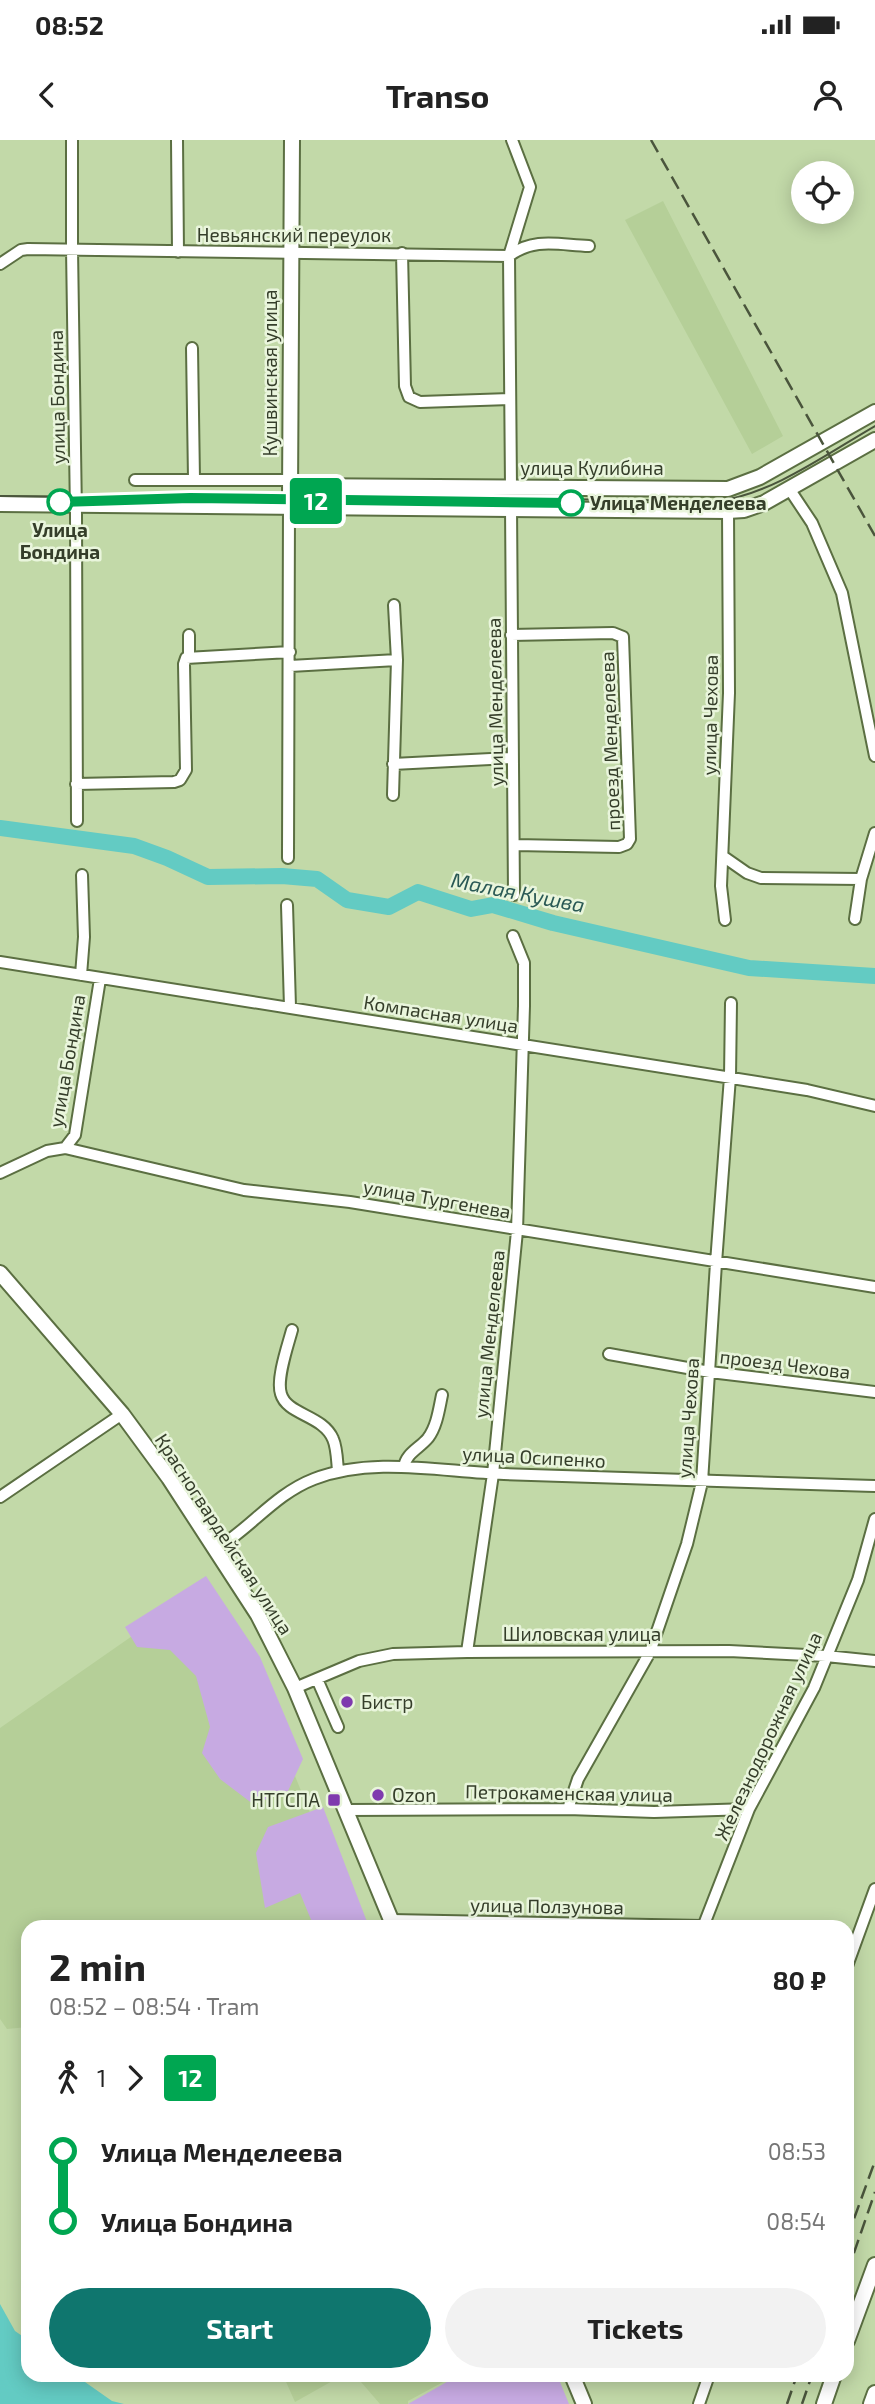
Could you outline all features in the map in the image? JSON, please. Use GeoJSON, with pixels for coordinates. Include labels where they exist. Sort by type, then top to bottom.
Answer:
{"type":"FeatureCollection","features":[{"type":"Feature","properties":{"kind":"main road","name":"Кушвинская улица"},"geometry":{"type":"LineString","coordinates":[[289,506],[292,140]]}},
{"type":"Feature","properties":{"kind":"main road","name":"улица Кулибина"},"geometry":{"type":"LineString","coordinates":[[290,483],[728,489],[760,477],[875,412]]}},
{"type":"Feature","properties":{"kind":"main road","name":"улица Кулибина"},"geometry":{"type":"LineString","coordinates":[[0,504],[744,510],[790,490],[875,440]]}},
{"type":"Feature","properties":{"kind":"main road","name":"Красногвардейская улица"},"geometry":{"type":"LineString","coordinates":[[0,1273],[122,1414],[169,1478],[258,1615],[295,1688],[390,1920]]}},
{"type":"Feature","properties":{"kind":"main road"},"geometry":{"type":"LineString","coordinates":[[854,2322],[875,2265]]}},
{"type":"Feature","properties":{"kind":"main road"},"geometry":{"type":"LineString","coordinates":[[575,2382],[584,2404]]}},
{"type":"Feature","properties":{"kind":"main road"},"geometry":{"type":"LineString","coordinates":[[824,2404],[832,2382]]}},
{"type":"Feature","properties":{"kind":"main road"},"geometry":{"type":"LineString","coordinates":[[872,2404],[875,2393]]}},
{"type":"Feature","properties":{"kind":"street","name":"улица Бондина"},"geometry":{"type":"LineString","coordinates":[[72,140],[77,821]]}},
{"type":"Feature","properties":{"kind":"street"},"geometry":{"type":"LineString","coordinates":[[177,140],[178,253]]}},
{"type":"Feature","properties":{"kind":"street"},"geometry":{"type":"LineString","coordinates":[[511,487],[509,256],[530,187],[512,140]]}},
{"type":"Feature","properties":{"kind":"street","name":"Невьянский переулок"},"geometry":{"type":"LineString","coordinates":[[0,264],[24,249],[509,256],[533,243],[589,246]]}},
{"type":"Feature","properties":{"kind":"street"},"geometry":{"type":"LineString","coordinates":[[402,253],[405,386],[409,397],[420,402],[510,399]]}},
{"type":"Feature","properties":{"kind":"street"},"geometry":{"type":"LineString","coordinates":[[192,348],[194,479]]}},
{"type":"Feature","properties":{"kind":"street"},"geometry":{"type":"LineString","coordinates":[[135,480],[194,479],[290,483]]}},
{"type":"Feature","properties":{"kind":"street"},"geometry":{"type":"LineString","coordinates":[[790,490],[812,523],[842,593],[875,756]]}},
{"type":"Feature","properties":{"kind":"street","name":"Кушвинская улица"},"geometry":{"type":"LineString","coordinates":[[288,858],[289,506]]}},
{"type":"Feature","properties":{"kind":"street","name":"улица Менделеева"},"geometry":{"type":"LineString","coordinates":[[511,508],[514,895]]}},
{"type":"Feature","properties":{"kind":"street","name":"улица Чехова"},"geometry":{"type":"LineString","coordinates":[[725,920],[721,886],[729,694],[728,511]]}},
{"type":"Feature","properties":{"kind":"street"},"geometry":{"type":"LineString","coordinates":[[393,794],[397,660],[394,605]]}},
{"type":"Feature","properties":{"kind":"street","name":"проезд Менделеева"},"geometry":{"type":"LineString","coordinates":[[510,635],[613,633],[623,637],[630,839],[627,844],[619,847],[515,845]]}},
{"type":"Feature","properties":{"kind":"street"},"geometry":{"type":"LineString","coordinates":[[76,785],[173,782],[184,775],[187,765],[184,664],[189,657],[189,635]]}},
{"type":"Feature","properties":{"kind":"street"},"geometry":{"type":"LineString","coordinates":[[189,657],[289,652]]}},
{"type":"Feature","properties":{"kind":"street"},"geometry":{"type":"LineString","coordinates":[[290,666],[397,660]]}},
{"type":"Feature","properties":{"kind":"street"},"geometry":{"type":"LineString","coordinates":[[393,764],[512,758]]}},
{"type":"Feature","properties":{"kind":"street"},"geometry":{"type":"LineString","coordinates":[[855,919],[861,879],[875,833]]}},
{"type":"Feature","properties":{"kind":"street"},"geometry":{"type":"LineString","coordinates":[[724,857],[747,873],[761,878],[861,879]]}},
{"type":"Feature","properties":{"kind":"street","name":"улица Бондина"},"geometry":{"type":"LineString","coordinates":[[81,975],[84,937],[82,875]]}},
{"type":"Feature","properties":{"kind":"street"},"geometry":{"type":"LineString","coordinates":[[287,905],[289,1007]]}},
{"type":"Feature","properties":{"kind":"street","name":"улица Менделеева"},"geometry":{"type":"LineString","coordinates":[[467,1651],[493,1474],[517,1231],[524,963],[513,936]]}},
{"type":"Feature","properties":{"kind":"street","name":"Компасная улица"},"geometry":{"type":"LineString","coordinates":[[0,962],[730,1077],[807,1090],[875,1106]]}},
{"type":"Feature","properties":{"kind":"street","name":"улица Бондина"},"geometry":{"type":"LineString","coordinates":[[65,1148],[75,1135],[100,979]]}},
{"type":"Feature","properties":{"kind":"street","name":"улица Чехова"},"geometry":{"type":"LineString","coordinates":[[568,1809],[578,1779],[650,1652],[687,1545],[702,1482],[730,1077],[730,1003]]}},
{"type":"Feature","properties":{"kind":"street"},"geometry":{"type":"LineString","coordinates":[[0,1173],[47,1151],[65,1148]]}},
{"type":"Feature","properties":{"kind":"street","name":"улица Тургенева"},"geometry":{"type":"LineString","coordinates":[[65,1148],[244,1190],[350,1202],[875,1287]]}},
{"type":"Feature","properties":{"kind":"street"},"geometry":{"type":"LineString","coordinates":[[292,1330],[280,1381],[281,1394],[286,1402],[297,1410],[323,1424],[334,1441],[338,1471]]}},
{"type":"Feature","properties":{"kind":"street","name":"проезд Чехова"},"geometry":{"type":"LineString","coordinates":[[609,1354],[710,1373],[875,1392]]}},
{"type":"Feature","properties":{"kind":"street"},"geometry":{"type":"LineString","coordinates":[[404,1467],[409,1455],[428,1438],[434,1428],[442,1395]]}},
{"type":"Feature","properties":{"kind":"street"},"geometry":{"type":"LineString","coordinates":[[0,1497],[122,1414]]}},
{"type":"Feature","properties":{"kind":"street","name":"улица Осипенко"},"geometry":{"type":"LineString","coordinates":[[216,1549],[234,1538],[292,1488],[338,1471],[404,1467],[493,1474],[875,1486]]}},
{"type":"Feature","properties":{"kind":"street","name":"Железнодорожная улица"},"geometry":{"type":"LineString","coordinates":[[705,1920],[749,1809],[814,1688],[858,1580],[875,1519]]}},
{"type":"Feature","properties":{"kind":"street","name":"Шиловская улица"},"geometry":{"type":"LineString","coordinates":[[295,1688],[359,1661],[393,1654],[467,1651],[729,1651],[875,1661]]}},
{"type":"Feature","properties":{"kind":"street"},"geometry":{"type":"LineString","coordinates":[[317,1679],[338,1727]]}},
{"type":"Feature","properties":{"kind":"street","name":"Петрокаменская улица"},"geometry":{"type":"LineString","coordinates":[[346,1810],[568,1809],[654,1812],[749,1809]]}},
{"type":"Feature","properties":{"kind":"street"},"geometry":{"type":"LineString","coordinates":[[854,1947],[875,1889]]}},
{"type":"Feature","properties":{"kind":"street"},"geometry":{"type":"LineString","coordinates":[[699,2404],[707,2382]]}},
{"type":"Feature","properties":{"kind":"shaded area"},"geometry":{"type":"Polygon","coordinates":[[[663,201],[783,436],[752,454],[625,220],[663,201]]]}},
{"type":"Feature","properties":{"kind":"shaded area"},"geometry":{"type":"Polygon","coordinates":[[[206,1576],[260,1657],[303,1759],[288,1791],[253,1804],[220,1779],[202,1753],[210,1727],[196,1676],[170,1650],[137,1647],[125,1627],[206,1576]]]}},
{"type":"Feature","properties":{"kind":"shaded area"},"geometry":{"type":"Polygon","coordinates":[[[194,1593],[258,1686],[354,1920],[21,1920],[21,2028],[7,2029],[0,2019],[0,1728],[194,1593]]]}},
{"type":"Feature","properties":{"kind":"shaded area"},"geometry":{"type":"Polygon","coordinates":[[[323,1807],[366,1920],[311,1920],[300,1893],[265,1908],[256,1853],[268,1827],[323,1807]]]}},
{"type":"Feature","properties":{"kind":"shaded area"},"geometry":{"type":"Polygon","coordinates":[[[286,2382],[331,2382],[295,2402],[286,2382]]]}},
{"type":"Feature","properties":{"kind":"shaded area"},"geometry":{"type":"Polygon","coordinates":[[[361,2382],[443,2382],[408,2401],[408,2404],[380,2404],[361,2382]]]}},
{"type":"Feature","properties":{"kind":"shaded area"},"geometry":{"type":"Polygon","coordinates":[[[447,2382],[560,2382],[569,2404],[408,2404],[447,2382]]]}},
{"type":"Feature","properties":{"kind":"water"},"geometry":{"type":"Polygon","coordinates":[[[0,2304],[15,2331],[21,2335],[21,2382],[85,2382],[112,2401],[124,2404],[0,2404],[0,2304]]]}},
{"type":"Feature","properties":{"kind":"waterway","name":"Малая Кушва"},"geometry":{"type":"LineString","coordinates":[[0,828],[134,846],[208,877],[282,876],[317,879],[347,900],[389,907],[418,892],[471,909],[493,905],[553,923],[749,968],[875,976]]}},
{"type":"Feature","properties":{"kind":"tram line"},"geometry":{"type":"LineString","coordinates":[[0,496],[76,497],[190,492],[290,496],[717,501],[758,491],[778,482],[875,426]]}},
{"type":"Feature","properties":{"kind":"tram line","name":"12"},"geometry":{"type":"LineString","coordinates":[[60,502],[190,498],[571,503]]}},
{"type":"Feature","properties":{"kind":"railway"},"geometry":{"type":"LineString","coordinates":[[651,140],[875,536]]}},
{"type":"Feature","properties":{"kind":"railway"},"geometry":{"type":"LineString","coordinates":[[854,2219],[875,2161]]}},
{"type":"Feature","properties":{"kind":"railway"},"geometry":{"type":"LineString","coordinates":[[854,2253],[875,2192]]}},
{"type":"Feature","properties":{"kind":"railway"},"geometry":{"type":"LineString","coordinates":[[787,2404],[795,2382]]}},
{"type":"Feature","properties":{"kind":"railway"},"geometry":{"type":"LineString","coordinates":[[802,2404],[810,2382]]}},
{"type":"Feature","properties":{"kind":"place","name":"Улица Бондина"},"geometry":{"type":"Point","coordinates":[60,502]}},
{"type":"Feature","properties":{"kind":"place","name":"Улица Менделеева"},"geometry":{"type":"Point","coordinates":[571,503]}},
{"type":"Feature","properties":{"kind":"place","name":"Бистр"},"geometry":{"type":"Point","coordinates":[347,1702]}},
{"type":"Feature","properties":{"kind":"place","name":"Ozon"},"geometry":{"type":"Point","coordinates":[378,1795]}},
{"type":"Feature","properties":{"kind":"place","name":"НТГСПА"},"geometry":{"type":"Point","coordinates":[334,1800]}}]}
